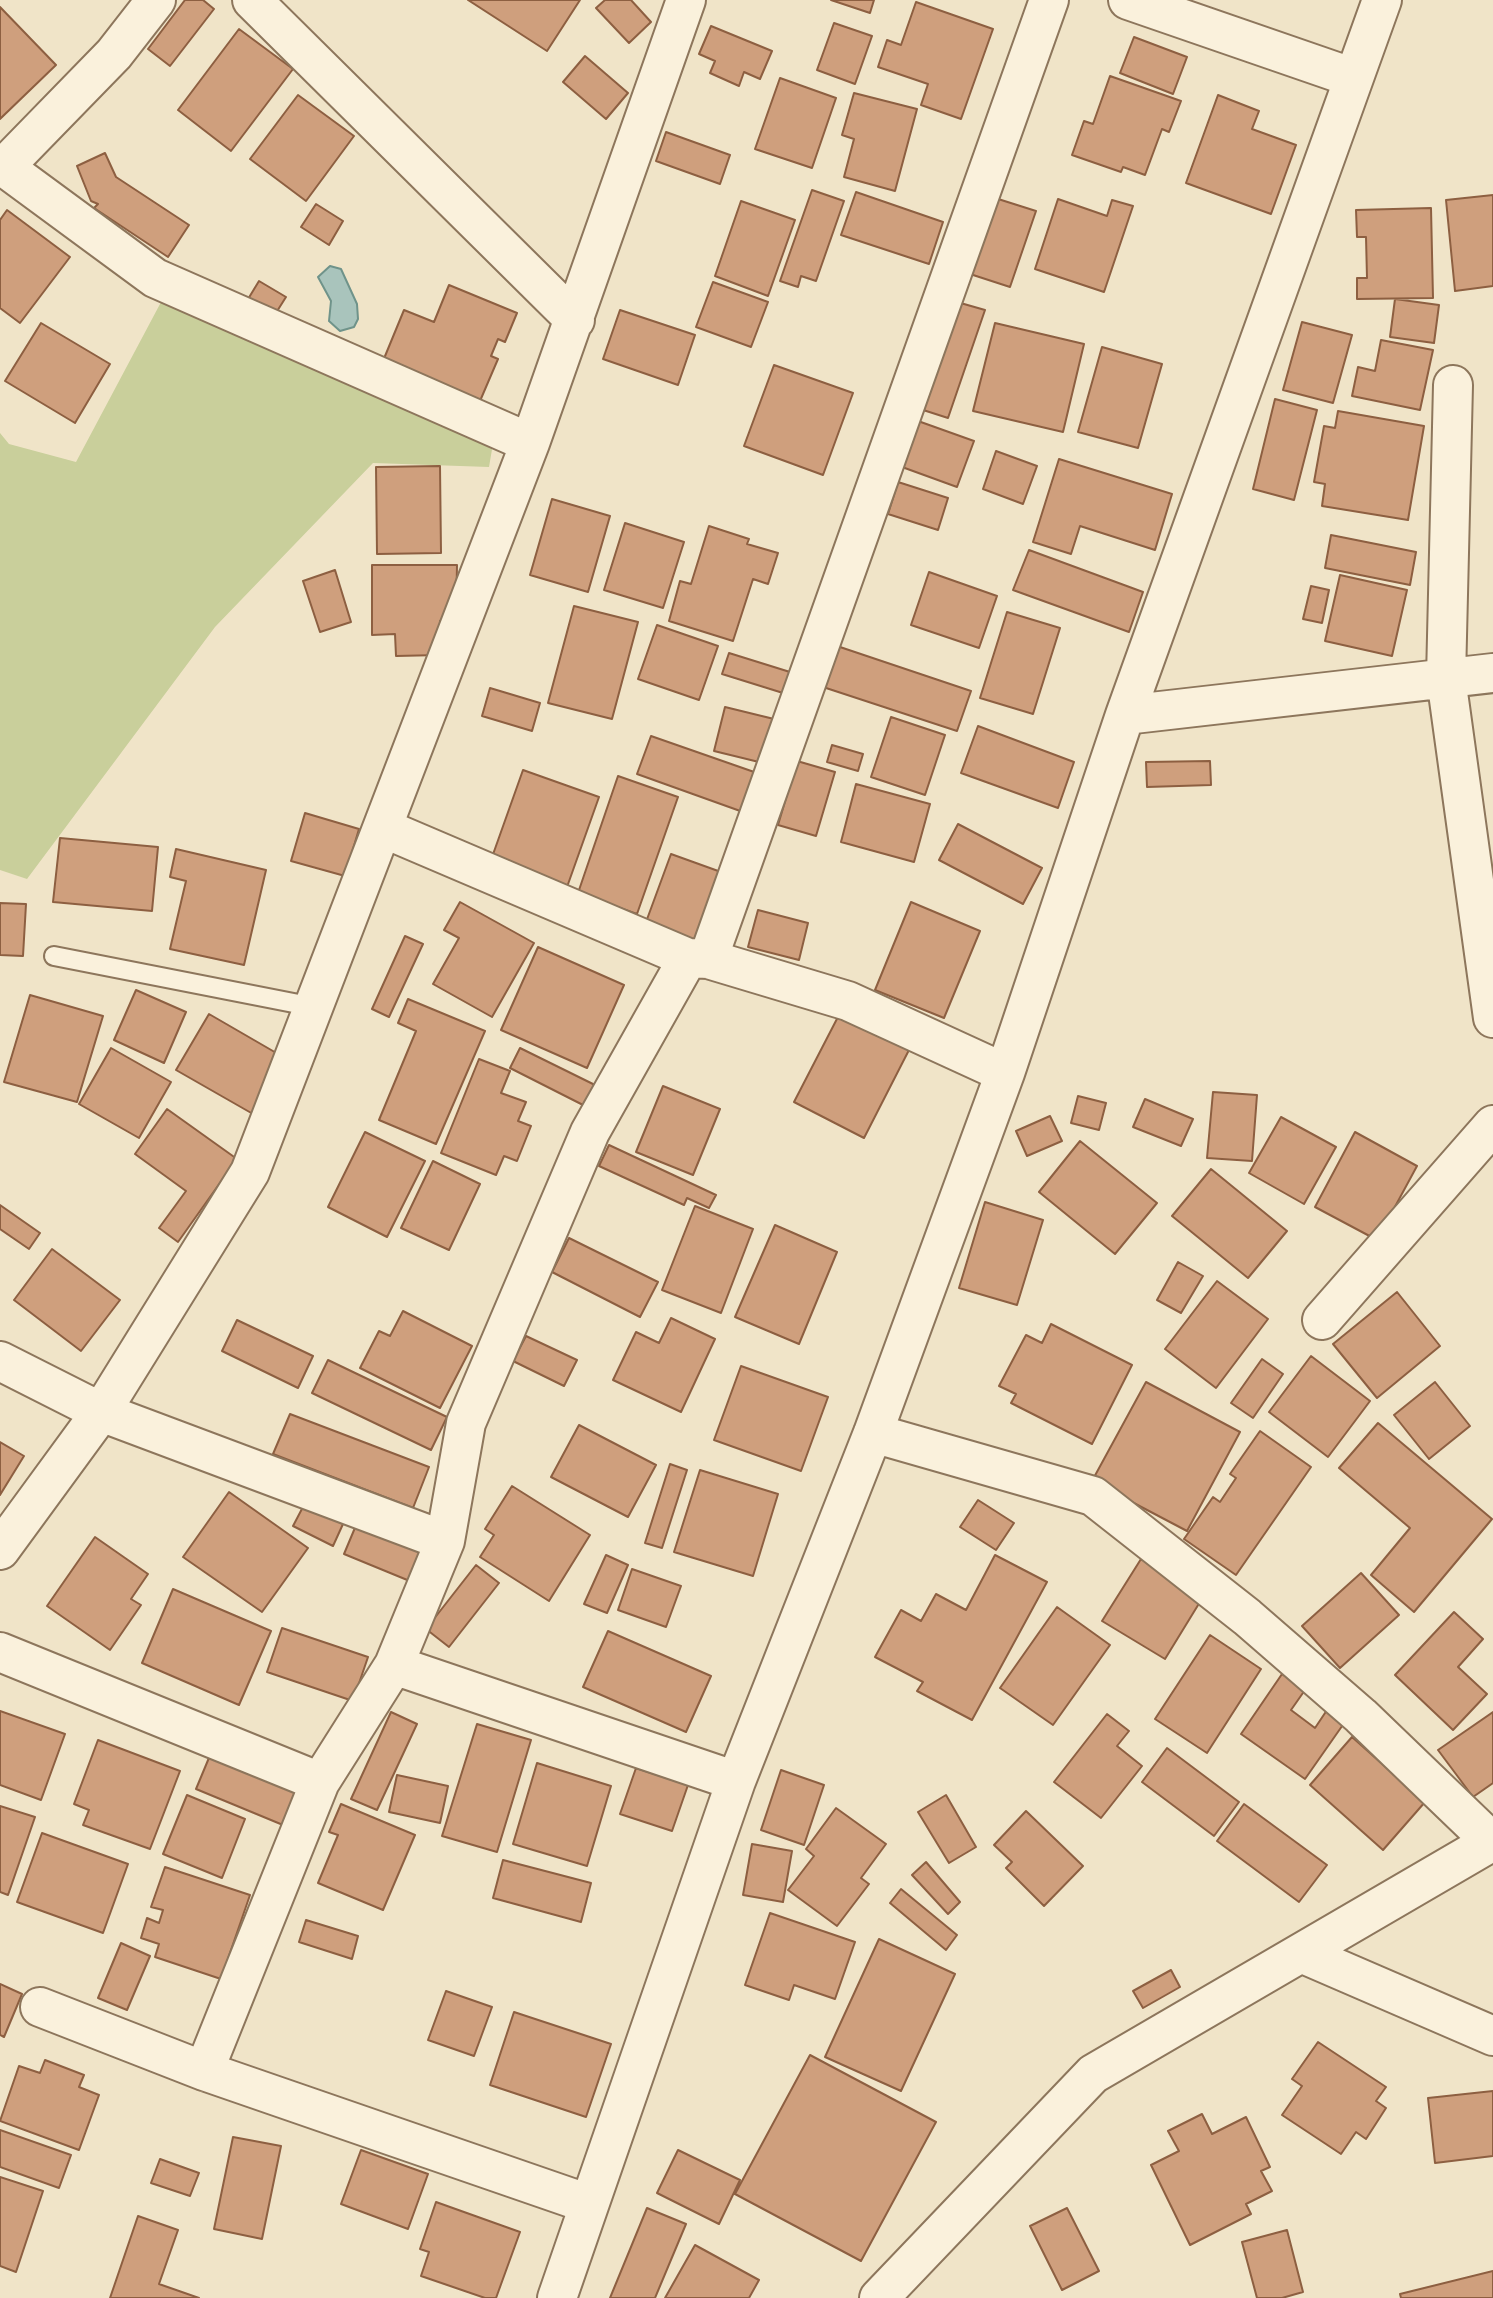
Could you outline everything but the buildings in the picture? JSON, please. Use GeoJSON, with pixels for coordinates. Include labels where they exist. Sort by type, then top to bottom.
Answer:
{"type":"FeatureCollection","features":[{"type":"Feature","properties":{"kind":"street"},"geometry":{"type":"LineString","coordinates":[[156,0],[114,54],[2,165],[155,278],[530,443]]}},
{"type":"Feature","properties":{"kind":"street"},"geometry":{"type":"LineString","coordinates":[[252,0],[575,320]]}},
{"type":"Feature","properties":{"kind":"street"},"geometry":{"type":"LineString","coordinates":[[0,1550],[101,1412],[250,1172],[530,443],[686,0]]}},
{"type":"Feature","properties":{"kind":"street"},"geometry":{"type":"LineString","coordinates":[[204,2071],[320,1782],[394,1665],[445,1541],[466,1423],[590,1132],[698,959],[1049,0]]}},
{"type":"Feature","properties":{"kind":"street"},"geometry":{"type":"LineString","coordinates":[[1128,0],[1354,78]]}},
{"type":"Feature","properties":{"kind":"street"},"geometry":{"type":"LineString","coordinates":[[557,2298],[736,1781],[873,1433],[1005,1073],[1125,715],[1382,0]]}},
{"type":"Feature","properties":{"kind":"street"},"geometry":{"type":"LineString","coordinates":[[1453,385],[1446,678],[1493,1018]]}},
{"type":"Feature","properties":{"kind":"street"},"geometry":{"type":"LineString","coordinates":[[1125,715],[1493,673]]}},
{"type":"Feature","properties":{"kind":"street"},"geometry":{"type":"LineString","coordinates":[[383,828],[698,959],[848,1001],[1005,1073]]}},
{"type":"Feature","properties":{"kind":"street"},"geometry":{"type":"LineString","coordinates":[[1322,1320],[1493,1125]]}},
{"type":"Feature","properties":{"kind":"street"},"geometry":{"type":"LineString","coordinates":[[0,1361],[101,1412],[445,1541]]}},
{"type":"Feature","properties":{"kind":"street"},"geometry":{"type":"LineString","coordinates":[[873,1433],[1093,1496],[1247,1617],[1361,1716],[1492,1842],[1093,2074],[879,2298]]}},
{"type":"Feature","properties":{"kind":"street"},"geometry":{"type":"LineString","coordinates":[[0,1652],[320,1782]]}},
{"type":"Feature","properties":{"kind":"street"},"geometry":{"type":"LineString","coordinates":[[394,1665],[736,1781]]}},
{"type":"Feature","properties":{"kind":"street"},"geometry":{"type":"LineString","coordinates":[[1301,1953],[1493,2036]]}},
{"type":"Feature","properties":{"kind":"street"},"geometry":{"type":"LineString","coordinates":[[40,2007],[204,2071],[589,2204]]}},
{"type":"Feature","properties":{"kind":"lane"},"geometry":{"type":"LineString","coordinates":[[54,956],[314,1007]]}},
{"type":"Feature","properties":{"kind":"green space"},"geometry":{"type":"Polygon","coordinates":[[[168,289],[496,426],[489,467],[373,463],[215,627],[27,879],[0,870],[0,433],[9,444],[76,462],[168,289]]]}},
{"type":"Feature","properties":{"kind":"water"},"geometry":{"type":"Polygon","coordinates":[[[330,266],[341,269],[357,304],[358,319],[354,327],[340,331],[329,321],[331,301],[318,277],[330,266]]]}}]}
